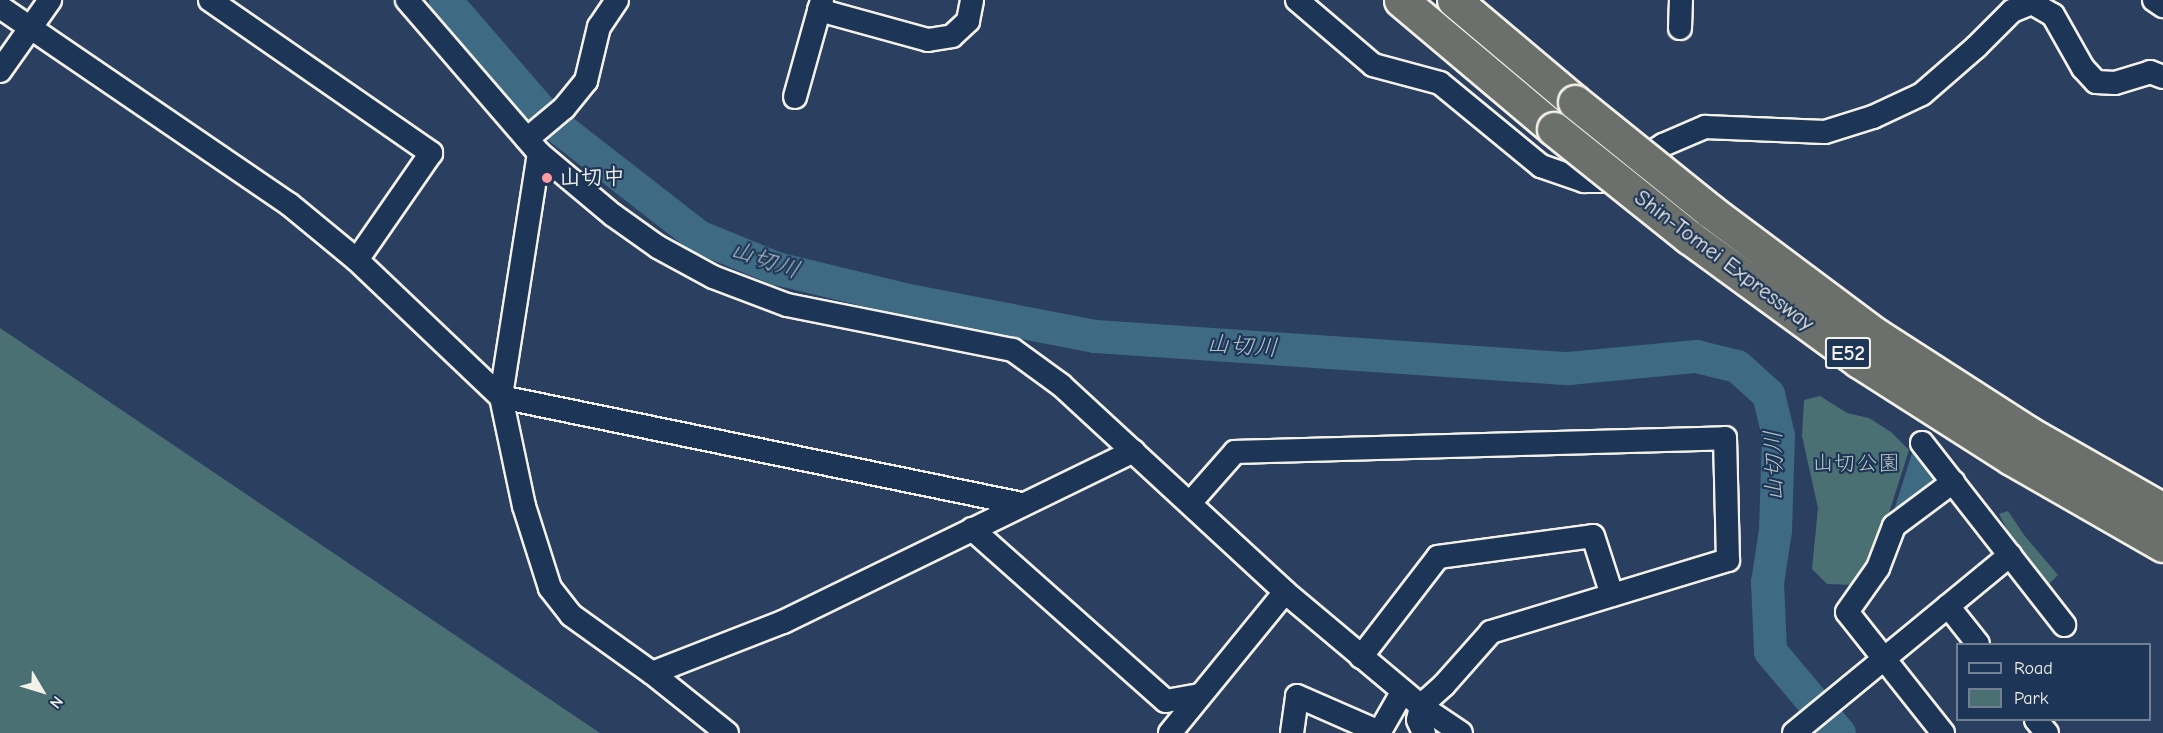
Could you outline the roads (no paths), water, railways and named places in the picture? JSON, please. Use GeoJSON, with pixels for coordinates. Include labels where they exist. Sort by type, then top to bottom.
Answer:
{"type":"FeatureCollection","features":[{"type":"Feature","properties":{"kind":"highway","name":"Shin-Tomei Expressway"},"geometry":{"type":"LineString","coordinates":[[1401,0],[1554,129],[1689,237],[1858,360],[2011,459],[2163,545]]}},
{"type":"Feature","properties":{"kind":"highway","name":"Shin-Tomei Expressway"},"geometry":{"type":"LineString","coordinates":[[1454,0],[1710,211],[1876,335],[2028,433],[2163,510]]}},
{"type":"Feature","properties":{"kind":"street"},"geometry":{"type":"LineString","coordinates":[[0,71],[50,0]]}},
{"type":"Feature","properties":{"kind":"street"},"geometry":{"type":"LineString","coordinates":[[210,0],[431,153],[357,260]]}},
{"type":"Feature","properties":{"kind":"street"},"geometry":{"type":"LineString","coordinates":[[407,0],[535,140],[613,215],[658,247],[713,277],[787,305],[1013,350],[1061,385],[1285,592],[1361,657],[1421,706],[1461,733]]}},
{"type":"Feature","properties":{"kind":"street"},"geometry":{"type":"LineString","coordinates":[[617,0],[599,27],[586,81],[535,140],[501,397],[524,506],[550,588],[571,615],[652,673],[727,733]]}},
{"type":"Feature","properties":{"kind":"street"},"geometry":{"type":"LineString","coordinates":[[795,98],[821,5],[928,40],[952,36],[968,21],[972,0]]}},
{"type":"Feature","properties":{"kind":"street"},"geometry":{"type":"LineString","coordinates":[[1297,0],[1373,64],[1440,83],[1541,166],[1584,181],[1608,181],[1663,145],[1705,127],[1825,132],[1874,117],[1922,94],[1976,47],[2012,11],[2032,3],[2053,15],[2083,68],[2096,82],[2115,83],[2150,72],[2163,77]]}},
{"type":"Feature","properties":{"kind":"street"},"geometry":{"type":"LineString","coordinates":[[1680,28],[1681,0]]}},
{"type":"Feature","properties":{"kind":"street"},"geometry":{"type":"LineString","coordinates":[[2154,0],[2163,6]]}},
{"type":"Feature","properties":{"kind":"street"},"geometry":{"type":"LineString","coordinates":[[0,7],[289,204],[357,260],[501,397],[1022,504]]}},
{"type":"Feature","properties":{"kind":"street"},"geometry":{"type":"LineString","coordinates":[[1190,503],[1235,452],[1725,438],[1728,560],[1491,632],[1444,686],[1421,706],[1418,720],[1424,733]]}},
{"type":"Feature","properties":{"kind":"street"},"geometry":{"type":"LineString","coordinates":[[1922,443],[2064,625]]}},
{"type":"Feature","properties":{"kind":"street"},"geometry":{"type":"LineString","coordinates":[[652,673],[783,622],[1134,451]]}},
{"type":"Feature","properties":{"kind":"street"},"geometry":{"type":"LineString","coordinates":[[1943,733],[1847,612],[1878,568],[1894,526],[1953,482]]}},
{"type":"Feature","properties":{"kind":"street"},"geometry":{"type":"LineString","coordinates":[[972,529],[1166,701],[1199,695]]}},
{"type":"Feature","properties":{"kind":"street"},"geometry":{"type":"LineString","coordinates":[[1361,657],[1438,557],[1593,536],[1612,595]]}},
{"type":"Feature","properties":{"kind":"street"},"geometry":{"type":"LineString","coordinates":[[1799,729],[2010,555]]}},
{"type":"Feature","properties":{"kind":"street"},"geometry":{"type":"LineString","coordinates":[[1170,733],[1285,592]]}},
{"type":"Feature","properties":{"kind":"street"},"geometry":{"type":"LineString","coordinates":[[1948,606],[1976,643]]}},
{"type":"Feature","properties":{"kind":"street"},"geometry":{"type":"LineString","coordinates":[[1292,733],[1296,696],[1379,733],[1403,691]]}},
{"type":"Feature","properties":{"kind":"street"},"geometry":{"type":"LineString","coordinates":[[2037,721],[2047,733]]}},
{"type":"Feature","properties":{"kind":"water"},"geometry":{"type":"Polygon","coordinates":[[[1914,447],[1936,474],[1936,486],[1891,520],[1914,447]]]}},
{"type":"Feature","properties":{"kind":"waterway","name":"山切川"},"geometry":{"type":"LineString","coordinates":[[445,0],[549,120],[698,236],[776,268],[908,300],[1095,336],[1568,368],[1696,356],[1737,366],[1768,394],[1778,435],[1775,530],[1767,582],[1770,651],[1839,733]]}},
{"type":"Feature","properties":{"kind":"place","name":"山切中"},"geometry":{"type":"Point","coordinates":[547,178]}},
{"type":"Feature","properties":{"kind":"park label","name":"山切公園"},"geometry":{"type":"Point","coordinates":[1856,464]}}]}
